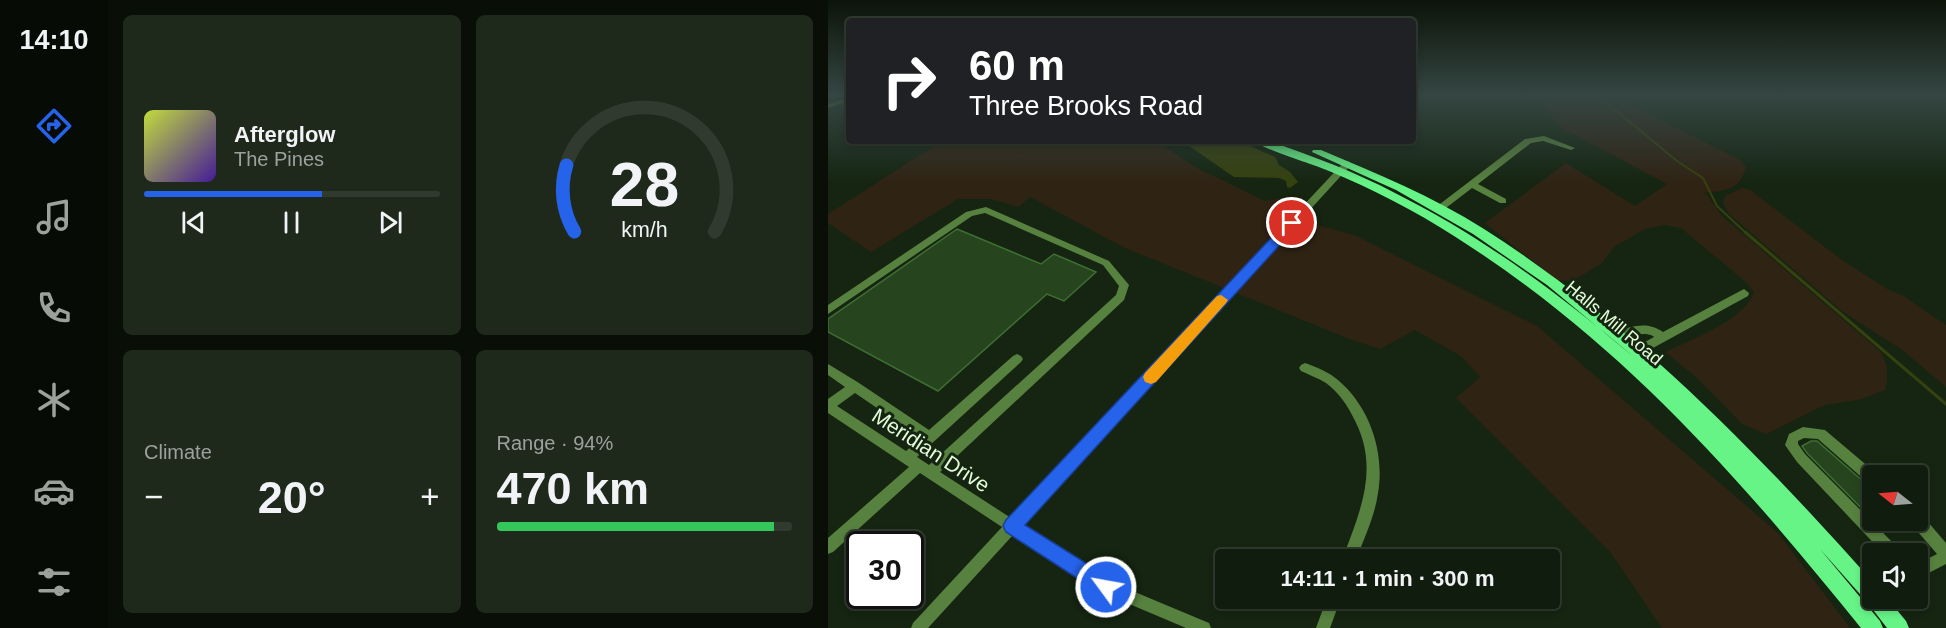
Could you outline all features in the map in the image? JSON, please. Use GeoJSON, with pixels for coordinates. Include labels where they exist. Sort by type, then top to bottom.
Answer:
{"type":"FeatureCollection","features":[{"type":"Feature","properties":{"kind":"main road","name":"Halls Mill Road"},"geometry":{"type":"LineString","coordinates":[[1268,144],[1344,168],[1409,204],[1462,236],[1534,285],[1619,353],[1681,410],[1749,480],[1873,628]]}},
{"type":"Feature","properties":{"kind":"main road"},"geometry":{"type":"LineString","coordinates":[[1282,144],[1295,148],[1301,147]]}},
{"type":"Feature","properties":{"kind":"main road","name":"Halls Mill Road"},"geometry":{"type":"LineString","coordinates":[[1292,144],[1439,209],[1511,254],[1619,335],[1762,471],[1862,584]]}},
{"type":"Feature","properties":{"kind":"main road"},"geometry":{"type":"LineString","coordinates":[[1884,609],[1899,628]]}},
{"type":"Feature","properties":{"kind":"street"},"geometry":{"type":"LineString","coordinates":[[1439,209],[1528,141],[1544,138],[1571,148]]}},
{"type":"Feature","properties":{"kind":"street"},"geometry":{"type":"LineString","coordinates":[[918,628],[1344,168]]}},
{"type":"Feature","properties":{"kind":"street"},"geometry":{"type":"LineString","coordinates":[[1472,184],[1503,201]]}},
{"type":"Feature","properties":{"kind":"street"},"geometry":{"type":"LineString","coordinates":[[828,310],[969,214],[986,210],[1106,263],[1124,285],[1120,297],[925,470],[828,547]]}},
{"type":"Feature","properties":{"kind":"street"},"geometry":{"type":"LineString","coordinates":[[1638,351],[1744,293]]}},
{"type":"Feature","properties":{"kind":"street"},"geometry":{"type":"LineString","coordinates":[[1619,335],[1647,329],[1654,330],[1662,337]]}},
{"type":"Feature","properties":{"kind":"street"},"geometry":{"type":"LineString","coordinates":[[907,458],[1017,359]]}},
{"type":"Feature","properties":{"kind":"street"},"geometry":{"type":"LineString","coordinates":[[1305,368],[1333,382],[1341,390],[1364,426],[1371,443],[1374,473],[1372,495],[1353,549]]}},
{"type":"Feature","properties":{"kind":"street"},"geometry":{"type":"LineString","coordinates":[[828,369],[930,437]]}},
{"type":"Feature","properties":{"kind":"street"},"geometry":{"type":"LineString","coordinates":[[828,407],[855,386]]}},
{"type":"Feature","properties":{"kind":"street","name":"Meridian Drive"},"geometry":{"type":"LineString","coordinates":[[828,407],[1106,587],[1204,628]]}},
{"type":"Feature","properties":{"kind":"street"},"geometry":{"type":"LineString","coordinates":[[1862,469],[1821,434],[1803,432],[1793,438],[1791,446],[1800,458],[1862,521]]}},
{"type":"Feature","properties":{"kind":"street"},"geometry":{"type":"LineString","coordinates":[[1871,531],[1883,543]]}},
{"type":"Feature","properties":{"kind":"street"},"geometry":{"type":"LineString","coordinates":[[1926,531],[1946,555],[1928,566]]}},
{"type":"Feature","properties":{"kind":"street"},"geometry":{"type":"LineString","coordinates":[[1323,628],[1330,609]]}},
{"type":"Feature","properties":{"kind":"shaded area"},"geometry":{"type":"Polygon","coordinates":[[[1558,124],[1670,124],[1740,160],[1746,167],[1735,185],[1724,190],[1703,193],[1707,195],[1721,215],[1881,352],[1887,371],[1885,390],[1862,399],[1825,405],[1766,434],[1742,424],[1696,377],[1665,352],[1716,328],[1740,312],[1754,292],[1748,284],[1681,228],[1665,225],[1645,229],[1614,247],[1602,263],[1573,281],[1556,280],[1485,223],[1566,163],[1635,206],[1667,184],[1558,124]]]}},
{"type":"Feature","properties":{"kind":"shaded area"},"geometry":{"type":"Polygon","coordinates":[[[937,144],[1160,144],[1195,167],[1265,201],[1294,196],[1303,198],[1287,216],[1356,236],[1537,326],[1778,533],[1850,628],[1662,628],[1611,553],[1456,398],[1480,377],[1461,356],[1415,330],[1380,349],[1352,340],[1125,248],[1030,197],[1018,207],[991,199],[958,199],[871,252],[828,223],[828,214],[937,144]]]}},
{"type":"Feature","properties":{"kind":"shaded area"},"geometry":{"type":"Polygon","coordinates":[[[1186,144],[1246,144],[1275,157],[1279,165],[1290,172],[1298,182],[1290,188],[1287,187],[1286,181],[1279,178],[1234,177],[1186,144]]]}},
{"type":"Feature","properties":{"kind":"shaded area"},"geometry":{"type":"Polygon","coordinates":[[[1742,188],[1750,190],[1842,260],[1889,290],[1902,295],[1946,325],[1946,387],[1901,349],[1843,312],[1729,214],[1723,203],[1725,196],[1742,188]]]}},
{"type":"Feature","properties":{"kind":"building"},"geometry":{"type":"Polygon","coordinates":[[[957,229],[1041,264],[1054,254],[1096,272],[1064,301],[1047,294],[938,391],[828,332],[828,319],[957,229]]]}},
{"type":"Feature","properties":{"kind":"building"},"geometry":{"type":"Polygon","coordinates":[[[1811,441],[1817,441],[1862,480],[1862,509],[1807,453],[1802,446],[1811,441]]]}},
{"type":"Feature","properties":{"kind":"waterway"},"geometry":{"type":"LineString","coordinates":[[1633,124],[1677,161],[1703,178],[1717,206],[1747,234]]}},
{"type":"Feature","properties":{"kind":"waterway"},"geometry":{"type":"LineString","coordinates":[[1745,232],[1946,404]]}},
{"type":"Feature","properties":{"kind":"slow traffic"},"geometry":{"type":"LineString","coordinates":[[1151,377],[1221,300]]}},
{"type":"Feature","properties":{"kind":"route"},"geometry":{"type":"LineString","coordinates":[[1106,587],[1012,526],[1292,223]]}}]}
